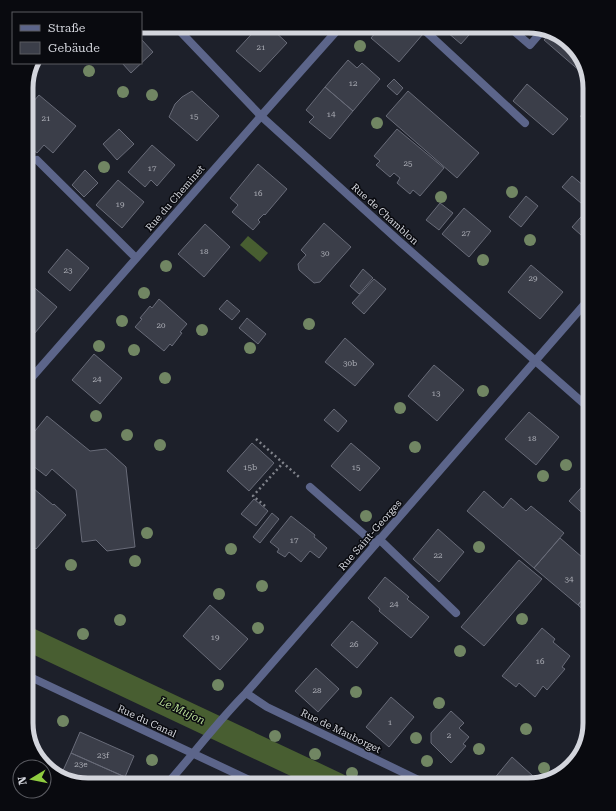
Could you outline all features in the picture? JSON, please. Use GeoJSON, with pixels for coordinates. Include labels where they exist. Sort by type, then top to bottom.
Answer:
{"type":"FeatureCollection","features":[{"type":"Feature","properties":{"kind":"street","name":"Rue de Chamblon"},"geometry":{"type":"LineString","coordinates":[[182,33],[261,116],[399,241],[583,403]]}},
{"type":"Feature","properties":{"kind":"street","name":"Rue du Cheminet"},"geometry":{"type":"LineString","coordinates":[[33,376],[335,33]]}},
{"type":"Feature","properties":{"kind":"street"},"geometry":{"type":"LineString","coordinates":[[428,33],[525,123]]}},
{"type":"Feature","properties":{"kind":"street"},"geometry":{"type":"LineString","coordinates":[[516,33],[530,45],[539,34]]}},
{"type":"Feature","properties":{"kind":"street"},"geometry":{"type":"LineString","coordinates":[[37,160],[136,258]]}},
{"type":"Feature","properties":{"kind":"street","name":"Rue Saint-Georges"},"geometry":{"type":"LineString","coordinates":[[172,778],[194,754],[230,709],[246,693],[583,306]]}},
{"type":"Feature","properties":{"kind":"street"},"geometry":{"type":"LineString","coordinates":[[310,486],[377,541],[456,612]]}},
{"type":"Feature","properties":{"kind":"street","name":"Rue du Canal"},"geometry":{"type":"LineString","coordinates":[[33,678],[245,778]]}},
{"type":"Feature","properties":{"kind":"street","name":"Rue de Mauborget"},"geometry":{"type":"LineString","coordinates":[[246,693],[267,707],[414,778]]}},
{"type":"Feature","properties":{"kind":"path"},"geometry":{"type":"LineString","coordinates":[[256,440],[310,486]]}},
{"type":"Feature","properties":{"kind":"path"},"geometry":{"type":"LineString","coordinates":[[265,506],[254,496],[283,463]]}},
{"type":"Feature","properties":{"kind":"shaded area"},"geometry":{"type":"Polygon","coordinates":[[[248,236],[268,253],[260,262],[240,245],[248,236]]]}},
{"type":"Feature","properties":{"kind":"building"},"geometry":{"type":"Polygon","coordinates":[[[253,33],[276,33],[287,43],[260,72],[236,51],[253,33]]]}},
{"type":"Feature","properties":{"kind":"building"},"geometry":{"type":"Polygon","coordinates":[[[375,33],[423,34],[399,62],[371,38],[375,33]]]}},
{"type":"Feature","properties":{"kind":"building"},"geometry":{"type":"Polygon","coordinates":[[[448,33],[471,33],[461,44],[448,33]]]}},
{"type":"Feature","properties":{"kind":"building"},"geometry":{"type":"Polygon","coordinates":[[[547,36],[556,40],[574,57],[580,71],[544,40],[547,36]]]}},
{"type":"Feature","properties":{"kind":"building"},"geometry":{"type":"Polygon","coordinates":[[[142,40],[153,52],[142,62],[142,40]]]}},
{"type":"Feature","properties":{"kind":"building"},"geometry":{"type":"Polygon","coordinates":[[[348,60],[357,68],[362,63],[380,79],[353,111],[325,87],[348,60]]]}},
{"type":"Feature","properties":{"kind":"building"},"geometry":{"type":"Polygon","coordinates":[[[123,64],[140,64],[131,73],[123,64]]]}},
{"type":"Feature","properties":{"kind":"building"},"geometry":{"type":"Polygon","coordinates":[[[394,79],[403,88],[397,95],[387,86],[394,79]]]}},
{"type":"Feature","properties":{"kind":"building"},"geometry":{"type":"Polygon","coordinates":[[[527,84],[568,119],[553,135],[513,101],[527,84]]]}},
{"type":"Feature","properties":{"kind":"building"},"geometry":{"type":"Polygon","coordinates":[[[325,87],[353,111],[330,139],[309,122],[314,117],[306,110],[325,87]]]}},
{"type":"Feature","properties":{"kind":"building"},"geometry":{"type":"Polygon","coordinates":[[[192,91],[219,116],[197,141],[169,117],[175,104],[182,97],[192,91]]]}},
{"type":"Feature","properties":{"kind":"building"},"geometry":{"type":"Polygon","coordinates":[[[408,91],[479,153],[457,178],[386,116],[408,91]]]}},
{"type":"Feature","properties":{"kind":"building"},"geometry":{"type":"Polygon","coordinates":[[[39,95],[76,126],[53,153],[44,145],[37,153],[33,150],[33,102],[39,95]]]}},
{"type":"Feature","properties":{"kind":"building"},"geometry":{"type":"Polygon","coordinates":[[[119,129],[134,144],[117,160],[103,144],[119,129]]]}},
{"type":"Feature","properties":{"kind":"building"},"geometry":{"type":"Polygon","coordinates":[[[397,129],[444,168],[420,196],[413,190],[410,194],[397,183],[400,178],[394,173],[390,177],[376,165],[380,161],[374,156],[397,129]]]}},
{"type":"Feature","properties":{"kind":"building"},"geometry":{"type":"Polygon","coordinates":[[[152,145],[175,165],[157,186],[151,180],[145,187],[128,172],[152,145]]]}},
{"type":"Feature","properties":{"kind":"building"},"geometry":{"type":"Polygon","coordinates":[[[258,164],[287,189],[265,215],[264,214],[258,220],[260,222],[253,230],[232,212],[238,205],[230,198],[258,164]]]}},
{"type":"Feature","properties":{"kind":"building"},"geometry":{"type":"Polygon","coordinates":[[[85,170],[98,183],[84,197],[72,185],[85,170]]]}},
{"type":"Feature","properties":{"kind":"building"},"geometry":{"type":"Polygon","coordinates":[[[572,176],[583,185],[583,205],[562,187],[572,176]]]}},
{"type":"Feature","properties":{"kind":"building"},"geometry":{"type":"Polygon","coordinates":[[[118,180],[144,202],[122,228],[96,205],[118,180]]]}},
{"type":"Feature","properties":{"kind":"building"},"geometry":{"type":"Polygon","coordinates":[[[526,196],[538,206],[521,227],[509,217],[526,196]]]}},
{"type":"Feature","properties":{"kind":"building"},"geometry":{"type":"Polygon","coordinates":[[[440,203],[453,213],[439,230],[426,220],[440,203]]]}},
{"type":"Feature","properties":{"kind":"building"},"geometry":{"type":"Polygon","coordinates":[[[464,208],[491,231],[469,257],[442,234],[464,208]]]}},
{"type":"Feature","properties":{"kind":"building"},"geometry":{"type":"Polygon","coordinates":[[[583,215],[583,237],[572,227],[583,215]]]}},
{"type":"Feature","properties":{"kind":"building"},"geometry":{"type":"Polygon","coordinates":[[[324,223],[351,247],[320,282],[314,283],[299,270],[298,264],[306,255],[301,250],[324,223]]]}},
{"type":"Feature","properties":{"kind":"building"},"geometry":{"type":"Polygon","coordinates":[[[205,224],[230,247],[204,277],[178,254],[205,224]]]}},
{"type":"Feature","properties":{"kind":"building"},"geometry":{"type":"Polygon","coordinates":[[[67,249],[89,268],[70,291],[48,272],[67,249]]]}},
{"type":"Feature","properties":{"kind":"building"},"geometry":{"type":"Polygon","coordinates":[[[531,265],[563,292],[540,319],[508,292],[531,265]]]}},
{"type":"Feature","properties":{"kind":"building"},"geometry":{"type":"Polygon","coordinates":[[[363,269],[373,278],[359,294],[350,286],[363,269]]]}},
{"type":"Feature","properties":{"kind":"building"},"geometry":{"type":"Polygon","coordinates":[[[374,279],[386,289],[364,314],[352,303],[374,279]]]}},
{"type":"Feature","properties":{"kind":"building"},"geometry":{"type":"Polygon","coordinates":[[[33,287],[57,307],[34,334],[33,333],[33,287]]]}},
{"type":"Feature","properties":{"kind":"building"},"geometry":{"type":"Polygon","coordinates":[[[159,299],[187,324],[180,332],[182,333],[172,346],[170,344],[164,351],[135,327],[150,306],[152,308],[159,299]]]}},
{"type":"Feature","properties":{"kind":"building"},"geometry":{"type":"Polygon","coordinates":[[[227,300],[240,311],[232,320],[219,309],[227,300]]]}},
{"type":"Feature","properties":{"kind":"building"},"geometry":{"type":"Polygon","coordinates":[[[247,318],[266,334],[258,344],[239,328],[247,318]]]}},
{"type":"Feature","properties":{"kind":"building"},"geometry":{"type":"Polygon","coordinates":[[[345,338],[374,364],[355,386],[325,362],[345,338]]]}},
{"type":"Feature","properties":{"kind":"building"},"geometry":{"type":"Polygon","coordinates":[[[94,354],[122,378],[100,404],[72,380],[94,354]]]}},
{"type":"Feature","properties":{"kind":"building"},"geometry":{"type":"Polygon","coordinates":[[[434,365],[464,390],[437,421],[408,396],[434,365]]]}},
{"type":"Feature","properties":{"kind":"building"},"geometry":{"type":"Polygon","coordinates":[[[334,409],[347,421],[338,432],[324,420],[334,409]]]}},
{"type":"Feature","properties":{"kind":"building"},"geometry":{"type":"Polygon","coordinates":[[[529,412],[559,437],[536,465],[505,439],[529,412]]]}},
{"type":"Feature","properties":{"kind":"building"},"geometry":{"type":"Polygon","coordinates":[[[47,416],[90,451],[106,449],[126,467],[135,547],[107,551],[96,540],[82,542],[76,490],[52,469],[46,476],[33,466],[33,434],[47,416]]]}},
{"type":"Feature","properties":{"kind":"building"},"geometry":{"type":"Polygon","coordinates":[[[252,443],[274,463],[249,491],[227,471],[252,443]]]}},
{"type":"Feature","properties":{"kind":"building"},"geometry":{"type":"Polygon","coordinates":[[[351,443],[380,468],[360,491],[331,466],[351,443]]]}},
{"type":"Feature","properties":{"kind":"building"},"geometry":{"type":"Polygon","coordinates":[[[583,486],[583,514],[569,501],[583,486]]]}},
{"type":"Feature","properties":{"kind":"building"},"geometry":{"type":"Polygon","coordinates":[[[33,488],[66,515],[36,549],[33,546],[33,488]]]}},
{"type":"Feature","properties":{"kind":"building"},"geometry":{"type":"Polygon","coordinates":[[[484,491],[503,508],[511,498],[526,511],[531,506],[564,533],[534,568],[467,511],[484,491]]]}},
{"type":"Feature","properties":{"kind":"building"},"geometry":{"type":"Polygon","coordinates":[[[254,499],[268,511],[256,526],[241,514],[254,499]]]}},
{"type":"Feature","properties":{"kind":"building"},"geometry":{"type":"Polygon","coordinates":[[[272,513],[279,519],[260,543],[253,537],[272,513]]]}},
{"type":"Feature","properties":{"kind":"building"},"geometry":{"type":"Polygon","coordinates":[[[291,516],[315,535],[314,537],[327,548],[319,558],[310,551],[301,562],[289,552],[285,557],[277,552],[279,549],[270,542],[291,516]]]}},
{"type":"Feature","properties":{"kind":"building"},"geometry":{"type":"Polygon","coordinates":[[[438,529],[464,552],[439,582],[413,559],[438,529]]]}},
{"type":"Feature","properties":{"kind":"building"},"geometry":{"type":"Polygon","coordinates":[[[560,538],[583,558],[583,599],[578,605],[534,568],[560,538]]]}},
{"type":"Feature","properties":{"kind":"building"},"geometry":{"type":"Polygon","coordinates":[[[519,560],[542,579],[484,646],[461,627],[519,560]]]}},
{"type":"Feature","properties":{"kind":"building"},"geometry":{"type":"Polygon","coordinates":[[[385,577],[409,597],[407,599],[429,617],[411,638],[379,611],[380,609],[368,598],[385,577]]]}},
{"type":"Feature","properties":{"kind":"building"},"geometry":{"type":"Polygon","coordinates":[[[583,599],[583,610],[578,605],[583,599]]]}},
{"type":"Feature","properties":{"kind":"building"},"geometry":{"type":"Polygon","coordinates":[[[210,605],[248,639],[220,670],[183,636],[210,605]]]}},
{"type":"Feature","properties":{"kind":"building"},"geometry":{"type":"Polygon","coordinates":[[[352,621],[378,643],[357,668],[331,645],[352,621]]]}},
{"type":"Feature","properties":{"kind":"building"},"geometry":{"type":"Polygon","coordinates":[[[542,628],[555,639],[553,642],[570,656],[562,667],[565,669],[547,690],[543,686],[535,697],[519,683],[516,687],[502,676],[542,628]]]}},
{"type":"Feature","properties":{"kind":"building"},"geometry":{"type":"Polygon","coordinates":[[[316,668],[339,689],[318,712],[295,691],[316,668]]]}},
{"type":"Feature","properties":{"kind":"building"},"geometry":{"type":"Polygon","coordinates":[[[391,697],[414,717],[389,747],[366,727],[391,697]]]}},
{"type":"Feature","properties":{"kind":"building"},"geometry":{"type":"Polygon","coordinates":[[[451,711],[464,723],[459,728],[469,737],[463,744],[466,746],[451,763],[431,743],[431,733],[451,711]]]}},
{"type":"Feature","properties":{"kind":"building"},"geometry":{"type":"Polygon","coordinates":[[[80,732],[134,756],[125,777],[71,753],[80,732]]]}},
{"type":"Feature","properties":{"kind":"building"},"geometry":{"type":"Polygon","coordinates":[[[71,753],[125,777],[81,778],[62,772],[71,753]]]}},
{"type":"Feature","properties":{"kind":"building"},"geometry":{"type":"Polygon","coordinates":[[[512,757],[533,776],[531,778],[495,778],[512,757]]]}},
{"type":"Feature","properties":{"kind":"waterway","name":"Le Mujon"},"geometry":{"type":"LineString","coordinates":[[33,641],[323,778]]}}]}
